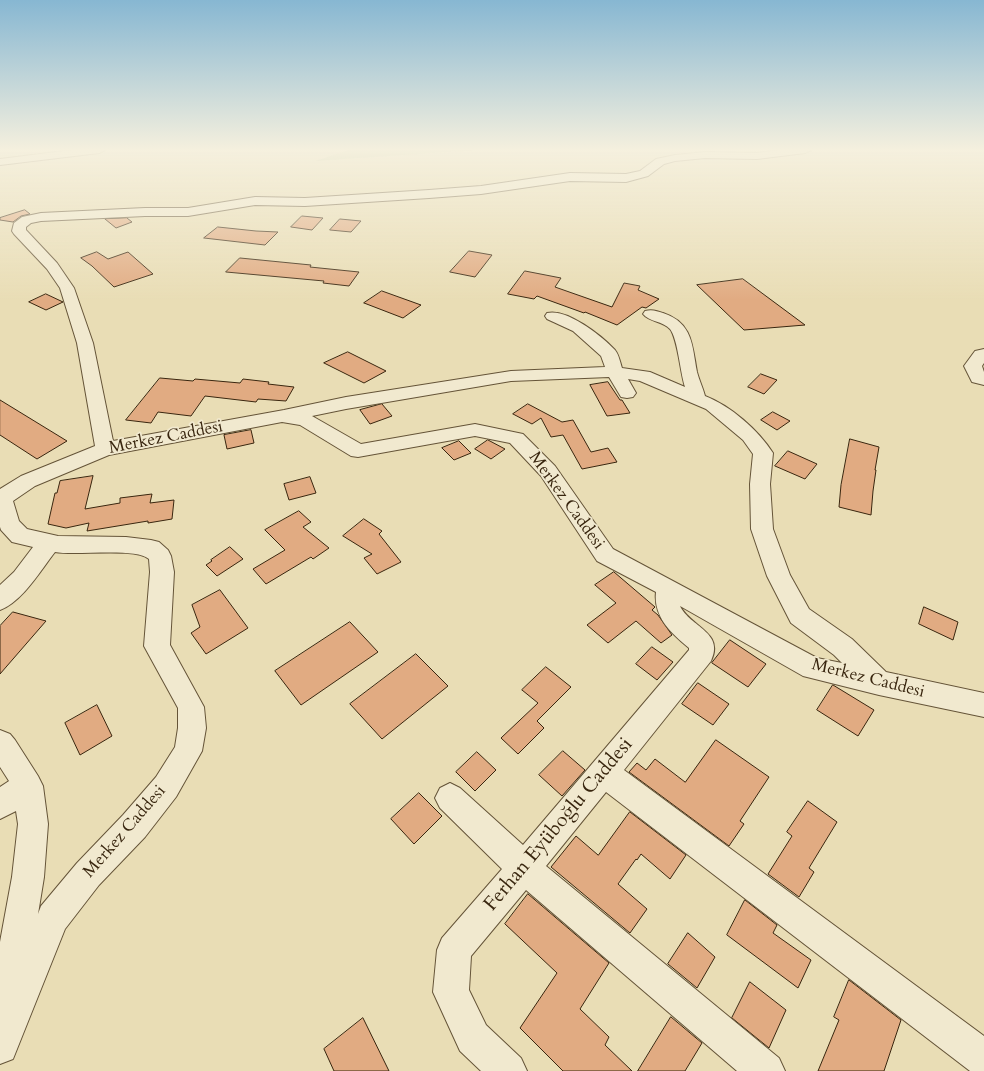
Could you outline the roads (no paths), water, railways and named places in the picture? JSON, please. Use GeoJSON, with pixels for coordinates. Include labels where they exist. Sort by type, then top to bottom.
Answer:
{"type":"FeatureCollection","features":[{"type":"Feature","properties":{"kind":"street"},"geometry":{"type":"LineString","coordinates":[[105,449],[85,343],[67,288],[52,266],[18,231],[19,226],[27,220],[66,216],[145,212],[188,212],[255,201],[305,202],[335,200]]}},
{"type":"Feature","properties":{"kind":"street"},"geometry":{"type":"LineString","coordinates":[[651,314],[668,320],[678,328],[685,347],[689,374],[698,400]]}},
{"type":"Feature","properties":{"kind":"street"},"geometry":{"type":"LineString","coordinates":[[553,316],[579,328],[608,354],[615,372],[627,393]]}},
{"type":"Feature","properties":{"kind":"street"},"geometry":{"type":"LineString","coordinates":[[984,354],[981,355],[973,366],[978,378],[984,380]]}},
{"type":"Feature","properties":{"kind":"street"},"geometry":{"type":"LineString","coordinates":[[282,416],[346,403],[511,376],[615,372],[644,376],[712,405],[750,436],[763,453],[760,484],[762,529],[779,576],[800,616],[843,647],[879,683]]}},
{"type":"Feature","properties":{"kind":"street","name":"Merkez Caddesi"},"geometry":{"type":"LineString","coordinates":[[0,1045],[53,918],[88,874],[134,826],[166,787],[188,751],[192,728],[191,707],[157,646],[162,572],[160,556],[151,548],[126,545],[50,542],[20,536],[9,524],[1,498],[28,481],[105,449],[282,416],[305,420],[358,451],[476,430],[516,438],[548,471],[605,555],[668,588],[812,668],[984,705]]}},
{"type":"Feature","properties":{"kind":"street"},"geometry":{"type":"LineString","coordinates":[[0,600],[22,578],[50,542]]}},
{"type":"Feature","properties":{"kind":"street","name":"Ferhan Eyüboğlu Caddesi"},"geometry":{"type":"LineString","coordinates":[[508,1071],[473,1038],[451,992],[454,950],[604,773],[702,653],[701,643],[673,619],[665,599],[668,588]]}},
{"type":"Feature","properties":{"kind":"street"},"geometry":{"type":"LineString","coordinates":[[0,743],[28,786],[33,824],[28,877],[0,1045]]}},
{"type":"Feature","properties":{"kind":"street"},"geometry":{"type":"LineString","coordinates":[[604,773],[984,1059]]}},
{"type":"Feature","properties":{"kind":"street"},"geometry":{"type":"LineString","coordinates":[[0,804],[28,786]]}},
{"type":"Feature","properties":{"kind":"street"},"geometry":{"type":"LineString","coordinates":[[450,798],[523,867],[766,1071]]}}]}
